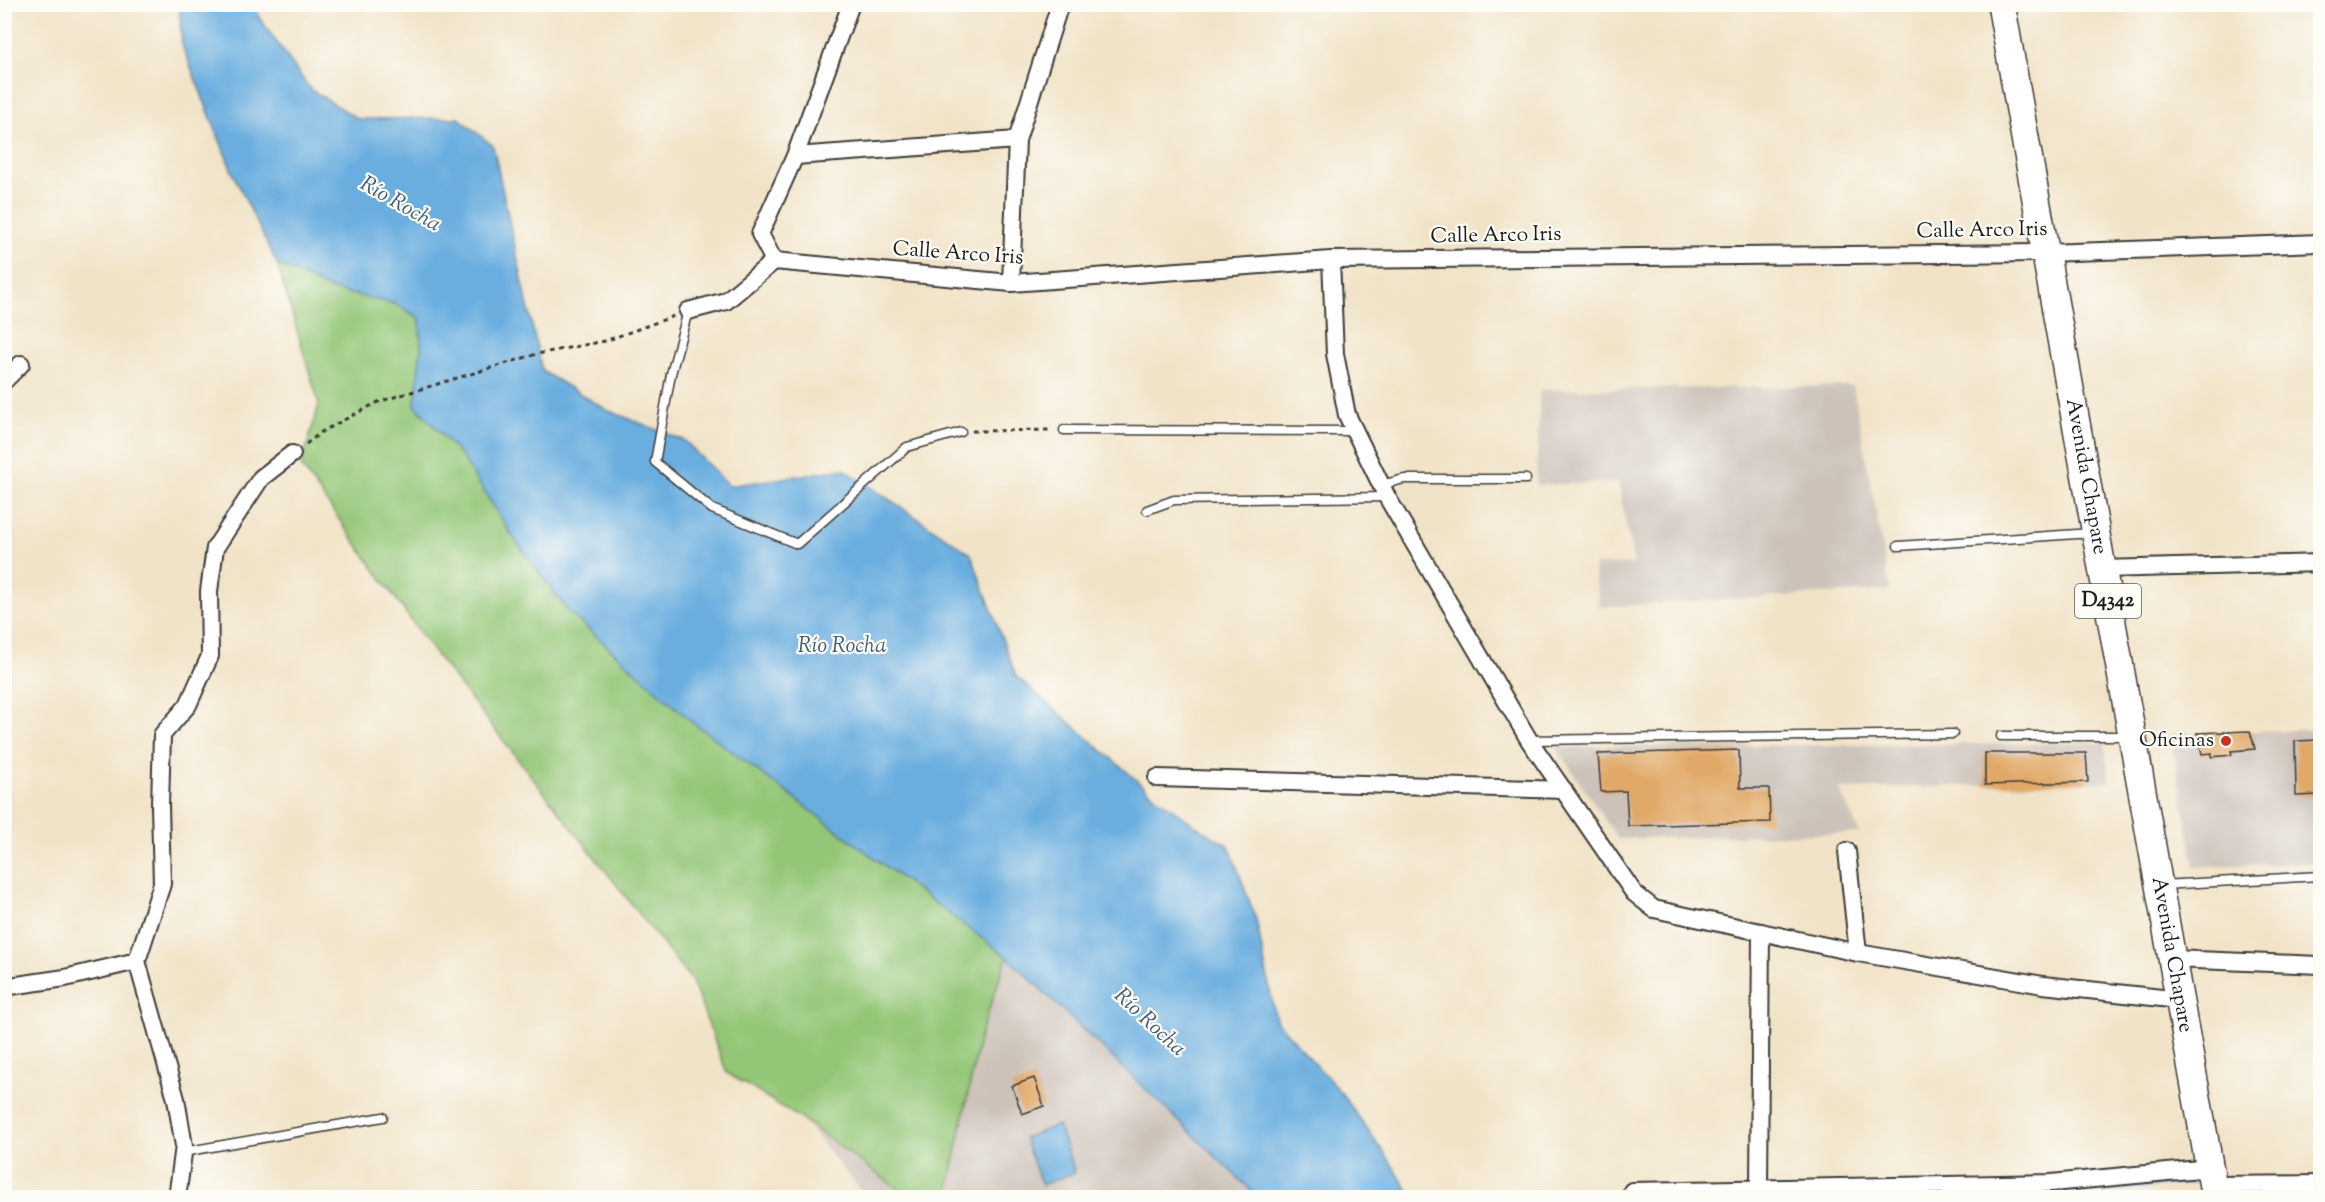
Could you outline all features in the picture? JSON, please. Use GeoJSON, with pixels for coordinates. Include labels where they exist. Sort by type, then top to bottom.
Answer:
{"type":"FeatureCollection","features":[{"type":"Feature","properties":{"kind":"main road","name":"Avenida Chapare"},"geometry":{"type":"LineString","coordinates":[[2001,4],[2213,1183]]}},
{"type":"Feature","properties":{"kind":"street"},"geometry":{"type":"LineString","coordinates":[[688,311],[726,301],[774,261],[760,234],[795,156],[851,4]]}},
{"type":"Feature","properties":{"kind":"street"},"geometry":{"type":"LineString","coordinates":[[1011,283],[1017,140],[1060,4]]}},
{"type":"Feature","properties":{"kind":"street"},"geometry":{"type":"LineString","coordinates":[[795,156],[1017,140]]}},
{"type":"Feature","properties":{"kind":"street","name":"Calle Arco Iris"},"geometry":{"type":"LineString","coordinates":[[774,261],[1011,283],[1331,260],[2046,253],[2320,243]]}},
{"type":"Feature","properties":{"kind":"street"},"geometry":{"type":"LineString","coordinates":[[1331,260],[1335,354],[1347,415],[1384,491],[1529,740],[1634,893],[1654,909],[1858,953],[2043,986],[2180,1000]]}},
{"type":"Feature","properties":{"kind":"street"},"geometry":{"type":"LineString","coordinates":[[4,381],[21,364]]}},
{"type":"Feature","properties":{"kind":"street"},"geometry":{"type":"LineString","coordinates":[[177,1197],[184,1146],[176,1099],[137,961],[162,884],[160,805],[162,735],[188,705],[210,656],[209,591],[215,548],[261,478],[292,454]]}},
{"type":"Feature","properties":{"kind":"street"},"geometry":{"type":"LineString","coordinates":[[2103,569],[2320,563]]}},
{"type":"Feature","properties":{"kind":"street"},"geometry":{"type":"LineString","coordinates":[[1157,778],[1564,790]]}},
{"type":"Feature","properties":{"kind":"street"},"geometry":{"type":"LineString","coordinates":[[1847,851],[1858,953]]}},
{"type":"Feature","properties":{"kind":"street"},"geometry":{"type":"LineString","coordinates":[[1759,1188],[1761,932]]}},
{"type":"Feature","properties":{"kind":"street"},"geometry":{"type":"LineString","coordinates":[[2172,959],[2320,965]]}},
{"type":"Feature","properties":{"kind":"street"},"geometry":{"type":"LineString","coordinates":[[4,987],[65,978],[137,961]]}},
{"type":"Feature","properties":{"kind":"street"},"geometry":{"type":"LineString","coordinates":[[1632,1191],[2051,1183],[2320,1184]]}},
{"type":"Feature","properties":{"kind":"lane"},"geometry":{"type":"LineString","coordinates":[[688,311],[671,374],[655,462],[712,509],[797,544],[906,447],[961,432]]}},
{"type":"Feature","properties":{"kind":"lane"},"geometry":{"type":"LineString","coordinates":[[1064,430],[1355,431]]}},
{"type":"Feature","properties":{"kind":"lane"},"geometry":{"type":"LineString","coordinates":[[1147,510],[1174,500],[1384,491],[1404,480],[1526,479]]}},
{"type":"Feature","properties":{"kind":"lane"},"geometry":{"type":"LineString","coordinates":[[1898,546],[2096,533]]}},
{"type":"Feature","properties":{"kind":"lane"},"geometry":{"type":"LineString","coordinates":[[1529,740],[1953,734]]}},
{"type":"Feature","properties":{"kind":"lane"},"geometry":{"type":"LineString","coordinates":[[2001,736],[2132,736]]}},
{"type":"Feature","properties":{"kind":"lane"},"geometry":{"type":"LineString","coordinates":[[2159,885],[2320,876]]}},
{"type":"Feature","properties":{"kind":"lane"},"geometry":{"type":"LineString","coordinates":[[183,1152],[383,1117]]}},
{"type":"Feature","properties":{"kind":"path"},"geometry":{"type":"LineString","coordinates":[[292,454],[323,431],[378,402],[537,354],[605,341],[688,311]]}},
{"type":"Feature","properties":{"kind":"path"},"geometry":{"type":"LineString","coordinates":[[961,432],[1064,430]]}},
{"type":"Feature","properties":{"kind":"shaded area"},"geometry":{"type":"Polygon","coordinates":[[[1853,386],[1890,590],[1599,607],[1594,565],[1634,564],[1618,482],[1536,485],[1540,390],[1853,386]]]}},
{"type":"Feature","properties":{"kind":"shaded area"},"geometry":{"type":"Polygon","coordinates":[[[2320,729],[2320,862],[2194,867],[2171,734],[2320,729]]]}},
{"type":"Feature","properties":{"kind":"shaded area"},"geometry":{"type":"Polygon","coordinates":[[[2105,743],[2109,782],[1839,789],[1860,833],[1618,839],[1556,747],[2105,743]]]}},
{"type":"Feature","properties":{"kind":"shaded area"},"geometry":{"type":"Polygon","coordinates":[[[898,876],[1007,957],[1258,1197],[866,1197],[802,1119],[898,876]]]}},
{"type":"Feature","properties":{"kind":"green space"},"geometry":{"type":"Polygon","coordinates":[[[277,264],[330,289],[395,304],[420,318],[421,349],[415,405],[462,457],[515,540],[568,611],[691,721],[1007,957],[980,1035],[947,1197],[909,1197],[802,1119],[727,1073],[692,981],[433,651],[301,466],[319,404],[277,264]]]}},
{"type":"Feature","properties":{"kind":"water","name":"Río Rocha"},"geometry":{"type":"Polygon","coordinates":[[[179,5],[259,5],[258,16],[310,89],[358,119],[459,118],[493,146],[542,371],[607,410],[685,441],[729,486],[844,469],[971,554],[1016,676],[1155,796],[1196,826],[1229,846],[1256,919],[1276,1020],[1343,1095],[1412,1197],[1258,1197],[1007,957],[691,721],[568,611],[515,540],[462,457],[415,405],[421,349],[420,318],[395,304],[330,289],[277,264],[233,174],[182,45],[179,5]]]}},
{"type":"Feature","properties":{"kind":"water"},"geometry":{"type":"Polygon","coordinates":[[[1058,1125],[1075,1172],[1042,1185],[1024,1138],[1058,1125]]]}},
{"type":"Feature","properties":{"kind":"building","name":"Oficinas"},"geometry":{"type":"Polygon","coordinates":[[[2250,731],[2255,749],[2231,751],[2232,755],[2212,757],[2212,753],[2202,754],[2197,733],[2250,731]]]}},
{"type":"Feature","properties":{"kind":"building"},"geometry":{"type":"Polygon","coordinates":[[[2320,740],[2320,795],[2296,796],[2295,741],[2320,740]]]}},
{"type":"Feature","properties":{"kind":"building"},"geometry":{"type":"Polygon","coordinates":[[[1739,750],[1740,788],[1769,788],[1770,822],[1628,826],[1626,791],[1601,792],[1598,754],[1739,750]]]}},
{"type":"Feature","properties":{"kind":"building"},"geometry":{"type":"Polygon","coordinates":[[[1985,753],[2086,753],[2088,782],[1985,785],[1985,753]]]}},
{"type":"Feature","properties":{"kind":"building"},"geometry":{"type":"Polygon","coordinates":[[[1034,1078],[1044,1106],[1022,1114],[1012,1086],[1034,1078]]]}},
{"type":"Feature","properties":{"kind":"waterway"},"geometry":{"type":"LineString","coordinates":[[2020,1198],[2202,1180]]}},
{"type":"Feature","properties":{"kind":"place","name":"Oficinas"},"geometry":{"type":"Point","coordinates":[2226,741]}}]}
